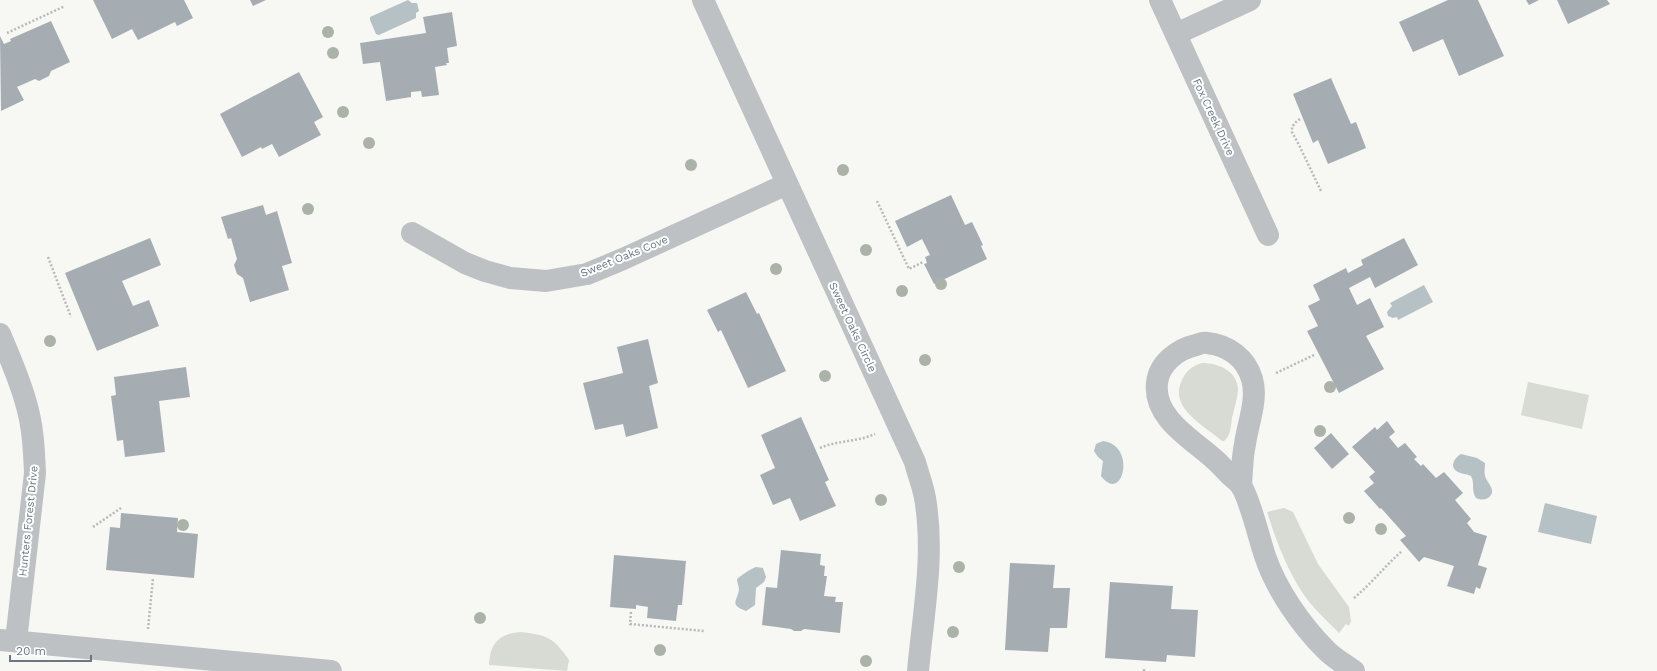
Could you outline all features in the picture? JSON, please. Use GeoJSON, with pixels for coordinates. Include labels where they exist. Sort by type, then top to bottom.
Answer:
{"type":"FeatureCollection","features":[{"type":"Feature","properties":{"kind":"street","name":"Sweet Oaks Circle"},"geometry":{"type":"LineString","coordinates":[[704,0],[915,462],[925,496],[929,551],[918,671]]}},
{"type":"Feature","properties":{"kind":"street","name":"Fox Creek Drive"},"geometry":{"type":"LineString","coordinates":[[1160,0],[1268,235]]}},
{"type":"Feature","properties":{"kind":"street"},"geometry":{"type":"LineString","coordinates":[[1176,34],[1250,0]]}},
{"type":"Feature","properties":{"kind":"street","name":"Sweet Oaks Cove"},"geometry":{"type":"LineString","coordinates":[[412,233],[465,263],[485,271],[510,278],[546,281],[587,274],[602,268],[787,184]]}},
{"type":"Feature","properties":{"kind":"street","name":"Hunters Forest Drive"},"geometry":{"type":"LineString","coordinates":[[0,334],[26,402],[32,426],[35,473],[8,640]]}},
{"type":"Feature","properties":{"kind":"street"},"geometry":{"type":"LineString","coordinates":[[1241,486],[1214,459],[1189,440],[1168,417],[1160,404],[1157,394],[1157,381],[1162,368],[1174,355],[1190,346],[1206,342],[1226,348],[1237,354],[1252,378],[1254,396],[1242,461],[1241,486],[1266,558],[1279,586],[1300,620],[1326,650],[1354,671]]}},
{"type":"Feature","properties":{"kind":"street"},"geometry":{"type":"LineString","coordinates":[[8,640],[331,671]]}},
{"type":"Feature","properties":{"kind":"path"},"geometry":{"type":"LineString","coordinates":[[7,34],[65,6]]}},
{"type":"Feature","properties":{"kind":"path"},"geometry":{"type":"LineString","coordinates":[[1300,119],[1292,127],[1292,132],[1320,192]]}},
{"type":"Feature","properties":{"kind":"path"},"geometry":{"type":"LineString","coordinates":[[877,201],[909,269],[923,262]]}},
{"type":"Feature","properties":{"kind":"path"},"geometry":{"type":"LineString","coordinates":[[48,257],[72,317]]}},
{"type":"Feature","properties":{"kind":"path"},"geometry":{"type":"LineString","coordinates":[[1272,375],[1314,355]]}},
{"type":"Feature","properties":{"kind":"path"},"geometry":{"type":"LineString","coordinates":[[820,448],[830,443],[867,438],[876,433]]}},
{"type":"Feature","properties":{"kind":"path"},"geometry":{"type":"LineString","coordinates":[[94,527],[121,508]]}},
{"type":"Feature","properties":{"kind":"path"},"geometry":{"type":"LineString","coordinates":[[1354,598],[1373,582],[1385,566],[1402,551]]}},
{"type":"Feature","properties":{"kind":"path"},"geometry":{"type":"LineString","coordinates":[[148,633],[153,578]]}},
{"type":"Feature","properties":{"kind":"path"},"geometry":{"type":"LineString","coordinates":[[631,612],[630,624],[704,631]]}},
{"type":"Feature","properties":{"kind":"shaded area"},"geometry":{"type":"Polygon","coordinates":[[[408,0],[412,3],[417,3],[419,11],[416,13],[416,18],[379,35],[376,34],[370,17],[408,0]]]}},
{"type":"Feature","properties":{"kind":"shaded area"},"geometry":{"type":"Polygon","coordinates":[[[1424,285],[1433,302],[1398,320],[1397,317],[1393,318],[1388,316],[1387,312],[1392,306],[1390,303],[1424,285]]]}},
{"type":"Feature","properties":{"kind":"shaded area"},"geometry":{"type":"Polygon","coordinates":[[[1202,363],[1208,363],[1226,369],[1235,378],[1237,383],[1238,394],[1230,430],[1224,441],[1222,441],[1190,415],[1180,399],[1179,390],[1187,371],[1202,363]]]}},
{"type":"Feature","properties":{"kind":"shaded area"},"geometry":{"type":"Polygon","coordinates":[[[1528,382],[1589,395],[1582,429],[1521,415],[1528,382]]]}},
{"type":"Feature","properties":{"kind":"shaded area"},"geometry":{"type":"Polygon","coordinates":[[[1103,441],[1114,445],[1120,452],[1123,461],[1123,471],[1120,479],[1115,483],[1109,483],[1101,476],[1103,461],[1094,451],[1096,444],[1103,441]]]}},
{"type":"Feature","properties":{"kind":"shaded area"},"geometry":{"type":"Polygon","coordinates":[[[1461,454],[1477,458],[1485,463],[1485,476],[1492,490],[1491,495],[1488,498],[1482,500],[1476,498],[1471,476],[1455,470],[1453,465],[1456,458],[1461,454]]]}},
{"type":"Feature","properties":{"kind":"shaded area"},"geometry":{"type":"Polygon","coordinates":[[[1545,503],[1597,516],[1591,544],[1538,532],[1545,503]]]}},
{"type":"Feature","properties":{"kind":"shaded area"},"geometry":{"type":"Polygon","coordinates":[[[1284,508],[1293,512],[1318,564],[1349,607],[1351,621],[1349,626],[1346,624],[1339,633],[1306,598],[1296,583],[1282,553],[1267,512],[1284,508]]]}},
{"type":"Feature","properties":{"kind":"shaded area"},"geometry":{"type":"Polygon","coordinates":[[[756,567],[763,568],[766,577],[764,582],[756,588],[755,605],[746,611],[737,607],[735,602],[739,590],[737,579],[756,567]]]}},
{"type":"Feature","properties":{"kind":"shaded area"},"geometry":{"type":"Polygon","coordinates":[[[520,632],[537,634],[549,638],[554,642],[569,660],[567,671],[489,665],[491,651],[497,641],[506,635],[520,632]]]}},
{"type":"Feature","properties":{"kind":"building"},"geometry":{"type":"Polygon","coordinates":[[[93,0],[184,0],[193,18],[177,26],[175,22],[138,40],[132,29],[112,39],[93,0]]]}},
{"type":"Feature","properties":{"kind":"building"},"geometry":{"type":"Polygon","coordinates":[[[250,0],[266,0],[253,6],[250,0]]]}},
{"type":"Feature","properties":{"kind":"building"},"geometry":{"type":"Polygon","coordinates":[[[1448,0],[1478,0],[1504,56],[1459,76],[1443,39],[1413,52],[1399,22],[1448,0]]]}},
{"type":"Feature","properties":{"kind":"building"},"geometry":{"type":"Polygon","coordinates":[[[1526,0],[1539,0],[1529,5],[1526,0]]]}},
{"type":"Feature","properties":{"kind":"building"},"geometry":{"type":"Polygon","coordinates":[[[1557,0],[1607,0],[1610,4],[1568,24],[1557,0]]]}},
{"type":"Feature","properties":{"kind":"building"},"geometry":{"type":"Polygon","coordinates":[[[452,12],[457,46],[447,48],[449,63],[446,63],[447,65],[435,67],[439,95],[422,97],[421,91],[411,92],[411,97],[386,101],[380,62],[363,64],[360,43],[426,33],[423,17],[452,12]]]}},
{"type":"Feature","properties":{"kind":"building"},"geometry":{"type":"Polygon","coordinates":[[[51,21],[70,62],[51,71],[49,76],[39,81],[35,79],[17,87],[24,100],[1,111],[0,36],[4,44],[11,41],[10,39],[51,21]]]}},
{"type":"Feature","properties":{"kind":"building"},"geometry":{"type":"Polygon","coordinates":[[[299,72],[323,117],[314,122],[321,135],[279,157],[272,144],[262,149],[261,147],[242,157],[220,114],[299,72]]]}},
{"type":"Feature","properties":{"kind":"building"},"geometry":{"type":"Polygon","coordinates":[[[1331,78],[1351,124],[1356,122],[1366,148],[1328,164],[1318,140],[1313,143],[1293,94],[1331,78]]]}},
{"type":"Feature","properties":{"kind":"building"},"geometry":{"type":"Polygon","coordinates":[[[951,195],[965,225],[972,222],[983,245],[981,246],[987,259],[934,284],[924,264],[927,263],[925,257],[930,255],[922,239],[907,247],[895,221],[951,195]]]}},
{"type":"Feature","properties":{"kind":"building"},"geometry":{"type":"Polygon","coordinates":[[[263,205],[266,215],[277,211],[292,263],[282,266],[289,290],[250,302],[243,278],[237,274],[234,265],[237,259],[231,238],[228,239],[221,217],[263,205]]]}},
{"type":"Feature","properties":{"kind":"building"},"geometry":{"type":"Polygon","coordinates":[[[150,238],[161,265],[122,281],[133,306],[149,300],[159,326],[97,351],[65,273],[150,238]]]}},
{"type":"Feature","properties":{"kind":"building"},"geometry":{"type":"Polygon","coordinates":[[[1404,238],[1418,265],[1375,288],[1370,277],[1349,288],[1357,305],[1370,298],[1384,327],[1366,336],[1384,369],[1339,393],[1307,331],[1318,326],[1308,306],[1320,300],[1313,285],[1346,268],[1348,273],[1363,265],[1361,260],[1404,238]]]}},
{"type":"Feature","properties":{"kind":"building"},"geometry":{"type":"Polygon","coordinates":[[[746,292],[757,314],[759,313],[786,371],[748,388],[721,330],[718,332],[707,310],[746,292]]]}},
{"type":"Feature","properties":{"kind":"building"},"geometry":{"type":"Polygon","coordinates":[[[648,339],[658,383],[649,386],[658,428],[626,437],[623,424],[595,430],[583,383],[623,373],[617,347],[648,339]]]}},
{"type":"Feature","properties":{"kind":"building"},"geometry":{"type":"Polygon","coordinates":[[[186,367],[190,397],[159,401],[165,452],[125,457],[123,440],[117,441],[111,396],[116,395],[114,377],[186,367]]]}},
{"type":"Feature","properties":{"kind":"building"},"geometry":{"type":"Polygon","coordinates":[[[801,417],[829,480],[825,482],[836,506],[800,521],[790,498],[773,505],[760,475],[775,468],[761,435],[801,417]]]}},
{"type":"Feature","properties":{"kind":"building"},"geometry":{"type":"Polygon","coordinates":[[[1387,421],[1395,432],[1389,437],[1398,448],[1405,443],[1417,457],[1414,459],[1421,466],[1423,464],[1436,478],[1444,472],[1463,493],[1455,500],[1471,519],[1467,523],[1474,532],[1487,536],[1478,565],[1487,568],[1480,589],[1476,587],[1474,594],[1447,586],[1454,566],[1424,557],[1419,562],[1400,540],[1406,536],[1364,491],[1374,483],[1369,477],[1375,472],[1352,447],[1375,427],[1377,430],[1387,421]]]}},
{"type":"Feature","properties":{"kind":"building"},"geometry":{"type":"Polygon","coordinates":[[[1331,433],[1349,454],[1332,469],[1314,448],[1331,433]]]}},
{"type":"Feature","properties":{"kind":"building"},"geometry":{"type":"Polygon","coordinates":[[[121,513],[178,518],[177,532],[198,534],[194,578],[106,570],[110,527],[120,528],[121,513]]]}},
{"type":"Feature","properties":{"kind":"building"},"geometry":{"type":"Polygon","coordinates":[[[781,550],[821,554],[820,565],[825,566],[824,576],[827,576],[824,596],[836,597],[835,602],[843,602],[840,633],[804,629],[801,631],[794,631],[791,629],[762,625],[766,587],[777,588],[781,550]]]}},
{"type":"Feature","properties":{"kind":"building"},"geometry":{"type":"Polygon","coordinates":[[[614,555],[686,561],[682,605],[678,605],[676,621],[647,618],[648,607],[636,605],[636,609],[610,607],[614,555]]]}},
{"type":"Feature","properties":{"kind":"building"},"geometry":{"type":"Polygon","coordinates":[[[1010,563],[1055,565],[1053,588],[1070,588],[1067,628],[1050,628],[1048,652],[1005,650],[1010,563]]]}},
{"type":"Feature","properties":{"kind":"building"},"geometry":{"type":"Polygon","coordinates":[[[1110,582],[1173,586],[1171,609],[1198,610],[1195,657],[1167,655],[1166,662],[1105,658],[1110,582]]]}}]}
